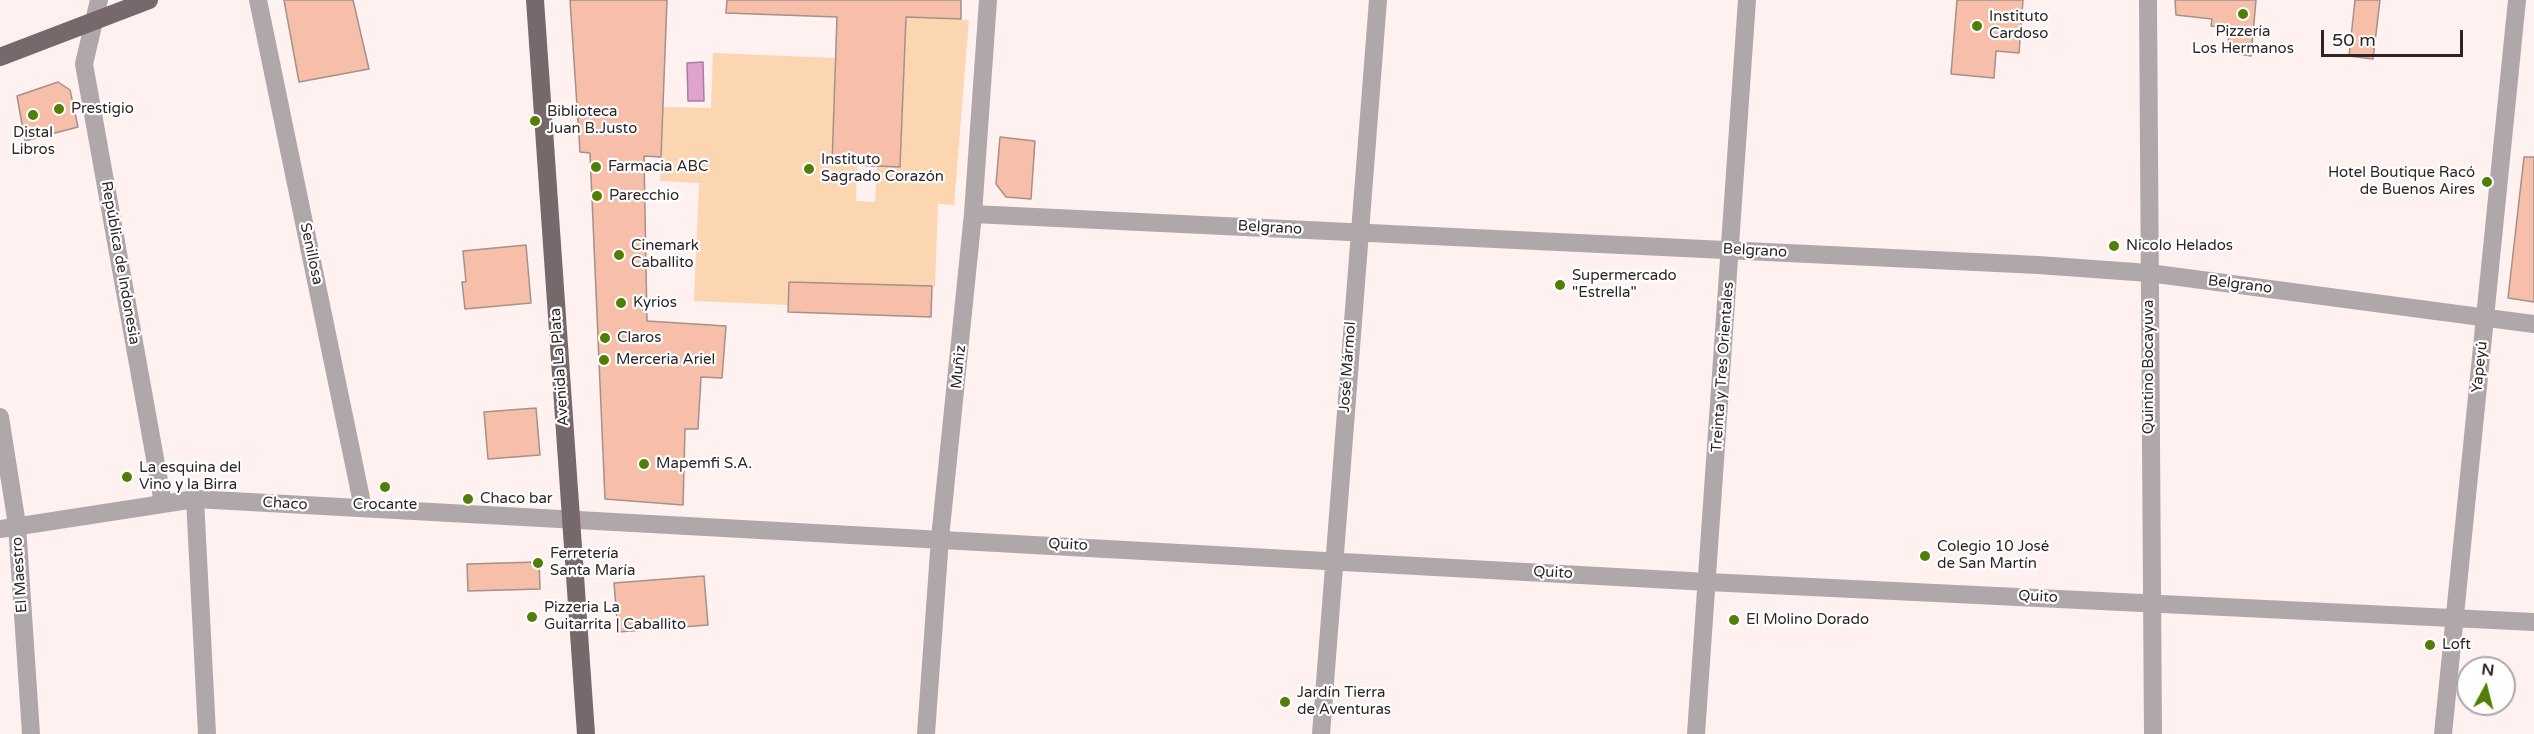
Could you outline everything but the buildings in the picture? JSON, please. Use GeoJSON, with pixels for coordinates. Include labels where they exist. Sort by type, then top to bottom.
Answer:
{"type":"FeatureCollection","features":[{"type":"Feature","properties":{"kind":"main road"},"geometry":{"type":"LineString","coordinates":[[0,57],[149,0]]}},
{"type":"Feature","properties":{"kind":"main road","name":"Avenida La Plata"},"geometry":{"type":"LineString","coordinates":[[535,0],[586,734]]}},
{"type":"Feature","properties":{"kind":"street","name":"República de Indonesia"},"geometry":{"type":"LineString","coordinates":[[99,0],[84,64],[163,503]]}},
{"type":"Feature","properties":{"kind":"street","name":"Senillosa"},"geometry":{"type":"LineString","coordinates":[[258,0],[363,508]]}},
{"type":"Feature","properties":{"kind":"street","name":"Muñiz"},"geometry":{"type":"LineString","coordinates":[[926,734],[940,538],[973,214],[988,0]]}},
{"type":"Feature","properties":{"kind":"street","name":"José Mármol"},"geometry":{"type":"LineString","coordinates":[[1322,734],[1378,0]]}},
{"type":"Feature","properties":{"kind":"street","name":"Treinta y Tres Orientales"},"geometry":{"type":"LineString","coordinates":[[1696,734],[1747,0]]}},
{"type":"Feature","properties":{"kind":"street","name":"Quintino Bocayuva"},"geometry":{"type":"LineString","coordinates":[[2148,0],[2153,734]]}},
{"type":"Feature","properties":{"kind":"street","name":"Yapeyú"},"geometry":{"type":"LineString","coordinates":[[2443,734],[2517,0]]}},
{"type":"Feature","properties":{"kind":"street","name":"Belgrano"},"geometry":{"type":"LineString","coordinates":[[973,214],[2038,265],[2149,273],[2534,324]]}},
{"type":"Feature","properties":{"kind":"street","name":"El Maestro"},"geometry":{"type":"LineString","coordinates":[[0,417],[31,734]]}},
{"type":"Feature","properties":{"kind":"street","name":"Chaco"},"geometry":{"type":"LineString","coordinates":[[9,527],[195,499],[572,521]]}},
{"type":"Feature","properties":{"kind":"street"},"geometry":{"type":"LineString","coordinates":[[195,499],[207,734]]}},
{"type":"Feature","properties":{"kind":"street","name":"Quito"},"geometry":{"type":"LineString","coordinates":[[572,521],[940,538],[1708,582],[2534,622]]}},
{"type":"Feature","properties":{"kind":"shaded area"},"geometry":{"type":"Polygon","coordinates":[[[906,4],[923,18],[969,20],[954,205],[938,204],[935,287],[790,282],[789,305],[694,301],[699,183],[660,181],[663,107],[711,108],[713,53],[835,58],[832,164],[857,165],[856,201],[875,202],[877,166],[900,166],[906,4]]]}},
{"type":"Feature","properties":{"kind":"shaded area"},"geometry":{"type":"Polygon","coordinates":[[[703,62],[704,101],[688,101],[687,63],[703,62]]]}},
{"type":"Feature","properties":{"kind":"place","name":"Pizzería Los Hermanos"},"geometry":{"type":"Point","coordinates":[2243,14]}},
{"type":"Feature","properties":{"kind":"place","name":"Instituto Cardoso"},"geometry":{"type":"Point","coordinates":[1977,26]}},
{"type":"Feature","properties":{"kind":"place","name":"Prestigio"},"geometry":{"type":"Point","coordinates":[59,109]}},
{"type":"Feature","properties":{"kind":"place","name":"Distal Libros"},"geometry":{"type":"Point","coordinates":[33,115]}},
{"type":"Feature","properties":{"kind":"place","name":"Biblioteca Juan B.Justo"},"geometry":{"type":"Point","coordinates":[535,121]}},
{"type":"Feature","properties":{"kind":"place","name":"Farmacia ABC"},"geometry":{"type":"Point","coordinates":[596,167]}},
{"type":"Feature","properties":{"kind":"place","name":"Instituto Sagrado Corazón"},"geometry":{"type":"Point","coordinates":[809,169]}},
{"type":"Feature","properties":{"kind":"place","name":"Hotel Boutique Racó de Buenos Aires"},"geometry":{"type":"Point","coordinates":[2487,182]}},
{"type":"Feature","properties":{"kind":"place","name":"Parecchio"},"geometry":{"type":"Point","coordinates":[597,196]}},
{"type":"Feature","properties":{"kind":"place","name":"Nicolo Helados"},"geometry":{"type":"Point","coordinates":[2114,246]}},
{"type":"Feature","properties":{"kind":"place","name":"Cinemark Caballito"},"geometry":{"type":"Point","coordinates":[619,255]}},
{"type":"Feature","properties":{"kind":"place","name":"Supermercado \"Estrella\""},"geometry":{"type":"Point","coordinates":[1560,285]}},
{"type":"Feature","properties":{"kind":"place","name":"Kyrios"},"geometry":{"type":"Point","coordinates":[621,303]}},
{"type":"Feature","properties":{"kind":"place","name":"Claros"},"geometry":{"type":"Point","coordinates":[605,338]}},
{"type":"Feature","properties":{"kind":"place","name":"Merceria Ariel"},"geometry":{"type":"Point","coordinates":[604,360]}},
{"type":"Feature","properties":{"kind":"place","name":"Mapemfi S.A."},"geometry":{"type":"Point","coordinates":[644,464]}},
{"type":"Feature","properties":{"kind":"place","name":"La esquina del Vino y la Birra"},"geometry":{"type":"Point","coordinates":[127,477]}},
{"type":"Feature","properties":{"kind":"place","name":"Crocante"},"geometry":{"type":"Point","coordinates":[385,487]}},
{"type":"Feature","properties":{"kind":"place","name":"Chaco bar"},"geometry":{"type":"Point","coordinates":[468,499]}},
{"type":"Feature","properties":{"kind":"place","name":"Colegio 10 José de San Martín"},"geometry":{"type":"Point","coordinates":[1925,556]}},
{"type":"Feature","properties":{"kind":"place","name":"Ferretería Santa María"},"geometry":{"type":"Point","coordinates":[538,563]}},
{"type":"Feature","properties":{"kind":"place","name":"Pizzeria La Guitarrita | Caballito"},"geometry":{"type":"Point","coordinates":[532,617]}},
{"type":"Feature","properties":{"kind":"place","name":"El Molino Dorado"},"geometry":{"type":"Point","coordinates":[1734,620]}},
{"type":"Feature","properties":{"kind":"place","name":"Loft"},"geometry":{"type":"Point","coordinates":[2430,645]}},
{"type":"Feature","properties":{"kind":"place","name":"Jardín Tierra de Aventuras"},"geometry":{"type":"Point","coordinates":[1285,702]}}]}
